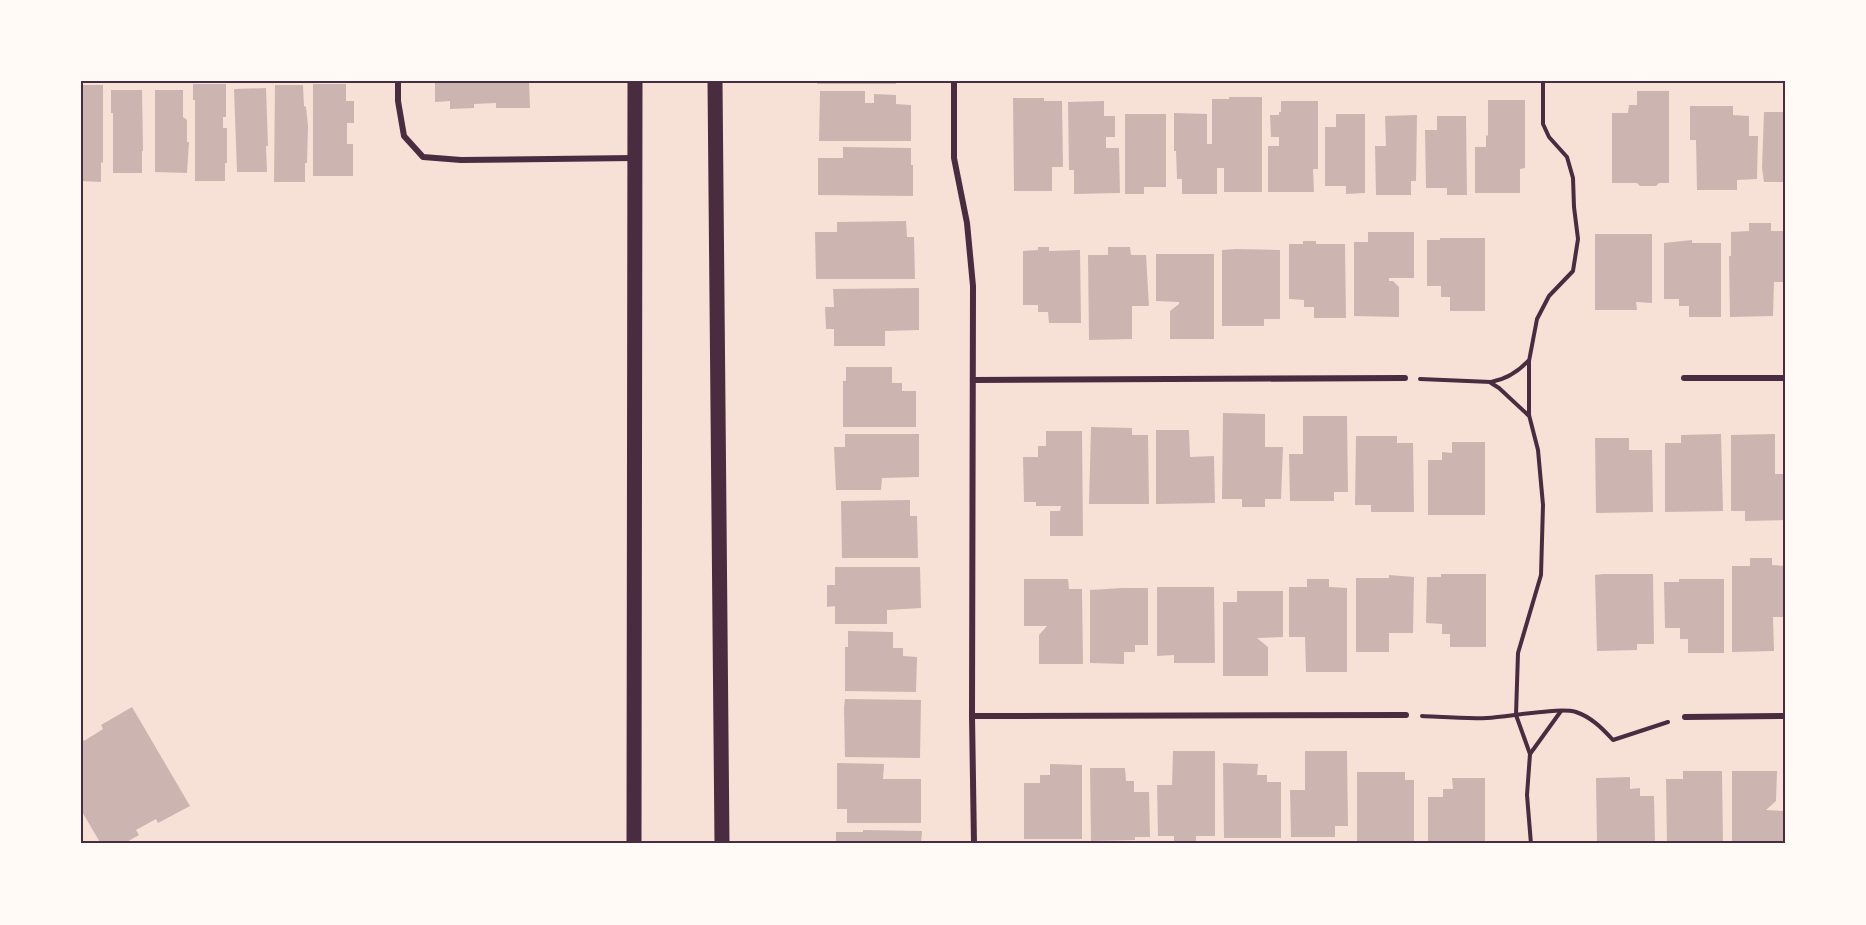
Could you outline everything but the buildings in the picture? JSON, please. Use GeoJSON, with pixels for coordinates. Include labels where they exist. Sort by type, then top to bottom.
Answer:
{"type":"FeatureCollection","features":[{"type":"Feature","properties":{"kind":"main road"},"geometry":{"type":"LineString","coordinates":[[634,844],[635,81]]}},
{"type":"Feature","properties":{"kind":"main road"},"geometry":{"type":"LineString","coordinates":[[715,81],[722,844]]}},
{"type":"Feature","properties":{"kind":"street"},"geometry":{"type":"LineString","coordinates":[[398,81],[398,101],[404,136],[423,157],[461,160],[634,158]]}},
{"type":"Feature","properties":{"kind":"street"},"geometry":{"type":"LineString","coordinates":[[954,81],[954,158],[967,223],[973,286],[974,844]]}},
{"type":"Feature","properties":{"kind":"street"},"geometry":{"type":"LineString","coordinates":[[973,380],[1405,378]]}},
{"type":"Feature","properties":{"kind":"street"},"geometry":{"type":"LineString","coordinates":[[1684,378],[1785,378]]}},
{"type":"Feature","properties":{"kind":"street"},"geometry":{"type":"LineString","coordinates":[[972,717],[1406,715]]}},
{"type":"Feature","properties":{"kind":"street"},"geometry":{"type":"LineString","coordinates":[[1685,717],[1785,716]]}},
{"type":"Feature","properties":{"kind":"path"},"geometry":{"type":"LineString","coordinates":[[1531,844],[1527,795],[1530,754],[1516,715],[1518,653],[1541,575],[1543,505],[1538,450],[1529,415],[1529,361],[1537,319],[1549,296],[1573,271],[1578,240],[1573,178],[1567,157],[1549,137],[1543,124],[1543,81]]}},
{"type":"Feature","properties":{"kind":"path"},"geometry":{"type":"LineString","coordinates":[[1405,378],[1491,382],[1519,371],[1529,361]]}},
{"type":"Feature","properties":{"kind":"path"},"geometry":{"type":"LineString","coordinates":[[1491,382],[1529,415]]}},
{"type":"Feature","properties":{"kind":"path"},"geometry":{"type":"LineString","coordinates":[[1530,754],[1561,711]]}},
{"type":"Feature","properties":{"kind":"path"},"geometry":{"type":"LineString","coordinates":[[1406,715],[1487,718],[1574,711],[1588,717],[1613,740],[1685,717]]}}]}
